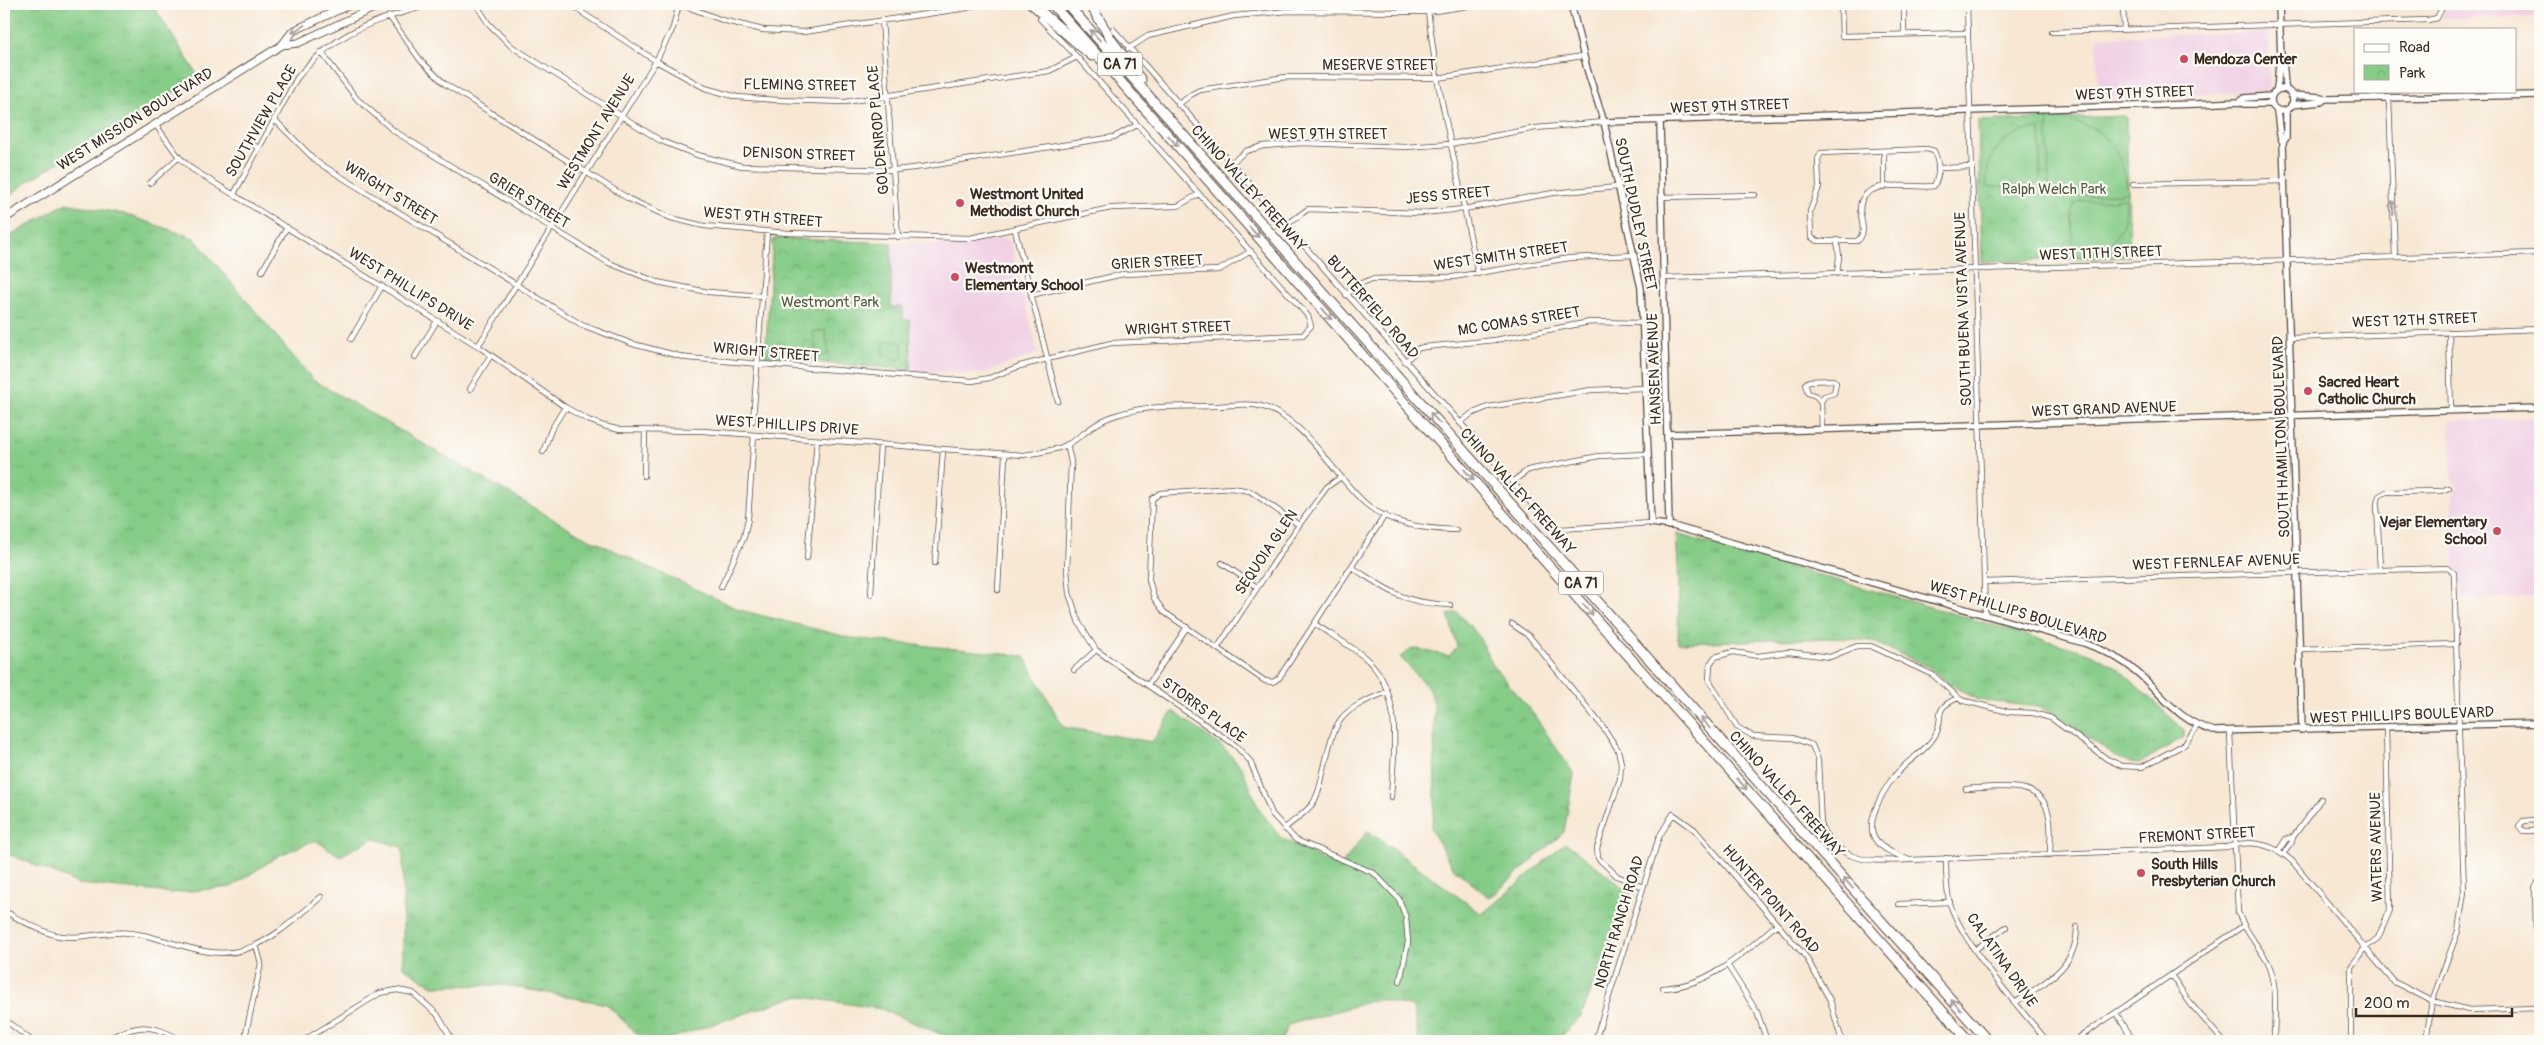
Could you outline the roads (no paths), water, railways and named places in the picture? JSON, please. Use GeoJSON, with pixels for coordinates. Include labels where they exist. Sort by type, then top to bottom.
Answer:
{"type":"FeatureCollection","features":[{"type":"Feature","properties":{"kind":"highway"},"geometry":{"type":"LineString","coordinates":[[1032,4],[1074,40],[1140,105]]}},
{"type":"Feature","properties":{"kind":"highway","name":"CHINO VALLEY FREEWAY"},"geometry":{"type":"LineString","coordinates":[[1052,4],[1969,1041]]}},
{"type":"Feature","properties":{"kind":"highway","name":"CHINO VALLEY FREEWAY"},"geometry":{"type":"LineString","coordinates":[[1067,4],[1988,1041]]}},
{"type":"Feature","properties":{"kind":"highway"},"geometry":{"type":"LineString","coordinates":[[1090,4],[1112,41],[1174,124]]}},
{"type":"Feature","properties":{"kind":"main road"},"geometry":{"type":"LineString","coordinates":[[282,45],[293,31],[351,4]]}},
{"type":"Feature","properties":{"kind":"main road"},"geometry":{"type":"LineString","coordinates":[[282,45],[298,42],[379,4]]}},
{"type":"Feature","properties":{"kind":"main road","name":"WEST MISSION BOULEVARD"},"geometry":{"type":"LineString","coordinates":[[4,219],[282,45]]}},
{"type":"Feature","properties":{"kind":"street","name":"SOUTHVIEW PLACE"},"geometry":{"type":"LineString","coordinates":[[234,194],[297,78],[321,52],[356,29],[388,16],[433,4]]}},
{"type":"Feature","properties":{"kind":"street","name":"DENISON STREET"},"geometry":{"type":"LineString","coordinates":[[476,4],[488,23],[511,46],[661,141],[697,155],[742,166],[894,170],[1114,137],[1137,125]]}},
{"type":"Feature","properties":{"kind":"street","name":"FLEMING STREET"},"geometry":{"type":"LineString","coordinates":[[573,4],[581,12],[656,60],[705,88],[737,97],[845,102],[1049,71],[1077,56]]}},
{"type":"Feature","properties":{"kind":"street","name":"WESTMONT AVENUE"},"geometry":{"type":"LineString","coordinates":[[478,346],[656,60],[673,28],[680,4]]}},
{"type":"Feature","properties":{"kind":"street"},"geometry":{"type":"LineString","coordinates":[[680,4],[722,20],[763,30],[804,32],[967,8],[976,4]]}},
{"type":"Feature","properties":{"kind":"street"},"geometry":{"type":"LineString","coordinates":[[1427,4],[1450,144],[1478,274]]}},
{"type":"Feature","properties":{"kind":"street"},"geometry":{"type":"LineString","coordinates":[[1128,49],[1148,36],[1234,16],[1299,10],[1428,12],[1482,4]]}},
{"type":"Feature","properties":{"kind":"street","name":"SOUTH DUDLEY STREET"},"geometry":{"type":"LineString","coordinates":[[1571,4],[1604,122],[1641,288],[1646,454],[1651,523]]}},
{"type":"Feature","properties":{"kind":"street"},"geometry":{"type":"LineString","coordinates":[[1841,4],[1842,36],[1904,33],[1967,33]]}},
{"type":"Feature","properties":{"kind":"street"},"geometry":{"type":"LineString","coordinates":[[1904,4],[1904,33]]}},
{"type":"Feature","properties":{"kind":"street","name":"SOUTH BUENA VISTA AVENUE"},"geometry":{"type":"LineString","coordinates":[[1966,4],[1985,613]]}},
{"type":"Feature","properties":{"kind":"street"},"geometry":{"type":"LineString","coordinates":[[2123,4],[2124,29]]}},
{"type":"Feature","properties":{"kind":"street"},"geometry":{"type":"LineString","coordinates":[[2279,4],[2281,59],[2284,65],[2284,82],[2289,92],[2289,107]]}},
{"type":"Feature","properties":{"kind":"street"},"geometry":{"type":"LineString","coordinates":[[2052,32],[2428,20],[2437,18],[2441,10],[2441,4]]}},
{"type":"Feature","properties":{"kind":"street","name":"WEST 9TH STREET"},"geometry":{"type":"LineString","coordinates":[[388,16],[421,61],[446,84],[629,200],[671,218],[704,226],[767,232],[970,238],[1111,208],[1178,206],[1199,194]]}},
{"type":"Feature","properties":{"kind":"street"},"geometry":{"type":"LineString","coordinates":[[1040,19],[1077,56],[1251,251]]}},
{"type":"Feature","properties":{"kind":"street","name":"GOLDENROD PLACE"},"geometry":{"type":"LineString","coordinates":[[882,20],[898,237]]}},
{"type":"Feature","properties":{"kind":"street","name":"BUTTERFIELD ROAD"},"geometry":{"type":"LineString","coordinates":[[1113,29],[1128,49],[1546,520],[1561,529]]}},
{"type":"Feature","properties":{"kind":"street","name":"GRIER STREET"},"geometry":{"type":"LineString","coordinates":[[321,52],[357,99],[394,131],[608,263],[657,282],[708,292],[763,296]]}},
{"type":"Feature","properties":{"kind":"street","name":"MESERVE STREET"},"geometry":{"type":"LineString","coordinates":[[1178,105],[1200,90],[1286,77],[1438,78],[1530,62],[1584,56]]}},
{"type":"Feature","properties":{"kind":"street"},"geometry":{"type":"LineString","coordinates":[[2281,59],[2278,65],[2278,84],[2276,91],[2271,96],[2271,104],[2276,109],[2321,102],[2325,99]]}},
{"type":"Feature","properties":{"kind":"street"},"geometry":{"type":"LineString","coordinates":[[2276,91],[2325,99],[2540,94]]}},
{"type":"Feature","properties":{"kind":"street","name":"WEST 9TH STREET"},"geometry":{"type":"LineString","coordinates":[[2239,102],[2244,98],[2271,96]]}},
{"type":"Feature","properties":{"kind":"street"},"geometry":{"type":"LineString","coordinates":[[2389,98],[2395,257]]}},
{"type":"Feature","properties":{"kind":"street","name":"WEST 9TH STREET"},"geometry":{"type":"LineString","coordinates":[[1230,164],[1246,151],[1253,148],[1283,144],[1342,143],[1405,147],[1450,144],[1536,128],[1604,122],[2239,102],[2244,104],[2271,104]]}},
{"type":"Feature","properties":{"kind":"street","name":"SOUTH HAMILTON BOULEVARD"},"geometry":{"type":"LineString","coordinates":[[2283,142],[2286,138],[2289,107]]}},
{"type":"Feature","properties":{"kind":"street","name":"SOUTH HAMILTON BOULEVARD"},"geometry":{"type":"LineString","coordinates":[[2276,109],[2279,117],[2280,138],[2283,142],[2285,181],[2302,730]]}},
{"type":"Feature","properties":{"kind":"street","name":"WRIGHT STREET"},"geometry":{"type":"LineString","coordinates":[[274,120],[317,162],[582,325],[633,344],[687,358],[972,381],[988,378],[1046,359],[1112,343],[1136,340],[1295,337],[1303,335],[1308,331],[1310,322],[1308,316],[1251,251]]}},
{"type":"Feature","properties":{"kind":"street","name":"HANSEN AVENUE"},"geometry":{"type":"LineString","coordinates":[[1660,121],[1669,526]]}},
{"type":"Feature","properties":{"kind":"street","name":"WEST PHILLIPS DRIVE"},"geometry":{"type":"LineString","coordinates":[[155,124],[179,157],[192,169],[478,346],[565,407],[588,420],[604,426],[620,430],[754,435],[1005,455],[1042,453],[1067,444],[1106,419],[1126,411],[1146,408],[1254,405],[1273,410],[1291,421],[1367,505],[1385,515],[1419,527],[1456,530]]}},
{"type":"Feature","properties":{"kind":"street"},"geometry":{"type":"LineString","coordinates":[[243,140],[259,148]]}},
{"type":"Feature","properties":{"kind":"street"},"geometry":{"type":"LineString","coordinates":[[1927,149],[1934,151],[1938,168],[1937,180],[1934,186],[1874,189],[1861,200],[1864,231],[1862,237],[1857,241],[1817,242],[1811,237],[1810,211],[1820,186],[1818,159],[1821,153],[1884,151],[1927,149]]}},
{"type":"Feature","properties":{"kind":"street"},"geometry":{"type":"LineString","coordinates":[[1884,151],[1884,187]]}},
{"type":"Feature","properties":{"kind":"street"},"geometry":{"type":"LineString","coordinates":[[150,183],[179,157]]}},
{"type":"Feature","properties":{"kind":"street"},"geometry":{"type":"LineString","coordinates":[[1938,168],[1971,167]]}},
{"type":"Feature","properties":{"kind":"street"},"geometry":{"type":"LineString","coordinates":[[2133,184],[2285,181]]}},
{"type":"Feature","properties":{"kind":"street","name":"JESS STREET"},"geometry":{"type":"LineString","coordinates":[[1285,226],[1303,211],[1315,209],[1422,213],[1464,209],[1554,193],[1617,186]]}},
{"type":"Feature","properties":{"kind":"street"},"geometry":{"type":"LineString","coordinates":[[1662,197],[1756,195]]}},
{"type":"Feature","properties":{"kind":"street"},"geometry":{"type":"LineString","coordinates":[[262,271],[288,228]]}},
{"type":"Feature","properties":{"kind":"street"},"geometry":{"type":"LineString","coordinates":[[1014,230],[1058,401]]}},
{"type":"Feature","properties":{"kind":"street"},"geometry":{"type":"LineString","coordinates":[[753,421],[767,232]]}},
{"type":"Feature","properties":{"kind":"street"},"geometry":{"type":"LineString","coordinates":[[1837,240],[1837,274]]}},
{"type":"Feature","properties":{"kind":"street","name":"GRIER STREET"},"geometry":{"type":"LineString","coordinates":[[1031,295],[1123,274],[1219,270],[1251,251]]}},
{"type":"Feature","properties":{"kind":"street","name":"WEST 11TH STREET"},"geometry":{"type":"LineString","coordinates":[[1664,278],[2540,253]]}},
{"type":"Feature","properties":{"kind":"street","name":"WEST SMITH STREET"},"geometry":{"type":"LineString","coordinates":[[1346,295],[1359,284],[1372,279],[1425,279],[1478,274],[1570,258],[1634,255]]}},
{"type":"Feature","properties":{"kind":"street"},"geometry":{"type":"LineString","coordinates":[[351,339],[382,286]]}},
{"type":"Feature","properties":{"kind":"street"},"geometry":{"type":"LineString","coordinates":[[415,357],[437,321]]}},
{"type":"Feature","properties":{"kind":"street","name":"MC COMAS STREET"},"geometry":{"type":"LineString","coordinates":[[1405,362],[1419,348],[1425,346],[1495,340],[1590,322],[1643,323]]}},
{"type":"Feature","properties":{"kind":"street","name":"WEST 12TH STREET"},"geometry":{"type":"LineString","coordinates":[[2290,338],[2540,329]]}},
{"type":"Feature","properties":{"kind":"street"},"geometry":{"type":"LineString","coordinates":[[2449,332],[2452,411]]}},
{"type":"Feature","properties":{"kind":"street"},"geometry":{"type":"LineString","coordinates":[[470,389],[492,355]]}},
{"type":"Feature","properties":{"kind":"street"},"geometry":{"type":"LineString","coordinates":[[1821,402],[1816,396],[1808,393],[1805,384],[1809,381],[1833,380],[1836,383],[1834,393],[1824,396],[1821,402],[1822,430]]}},
{"type":"Feature","properties":{"kind":"street"},"geometry":{"type":"LineString","coordinates":[[1460,423],[1471,414],[1488,407],[1591,390],[1644,388]]}},
{"type":"Feature","properties":{"kind":"street"},"geometry":{"type":"LineString","coordinates":[[543,452],[551,430],[565,407]]}},
{"type":"Feature","properties":{"kind":"street","name":"WEST GRAND AVENUE"},"geometry":{"type":"LineString","coordinates":[[1668,434],[2540,408]]}},
{"type":"Feature","properties":{"kind":"street"},"geometry":{"type":"LineString","coordinates":[[644,431],[644,476]]}},
{"type":"Feature","properties":{"kind":"street"},"geometry":{"type":"LineString","coordinates":[[721,587],[744,537],[748,519],[754,435]]}},
{"type":"Feature","properties":{"kind":"street"},"geometry":{"type":"LineString","coordinates":[[807,558],[817,440]]}},
{"type":"Feature","properties":{"kind":"street","name":"STORRS PLACE"},"geometry":{"type":"LineString","coordinates":[[1067,444],[1071,462],[1067,570],[1068,592],[1079,623],[1096,650],[1235,745],[1250,761],[1272,814],[1296,840],[1374,873],[1399,899],[1406,918],[1408,942],[1400,981]]}},
{"type":"Feature","properties":{"kind":"street"},"geometry":{"type":"LineString","coordinates":[[871,594],[880,445]]}},
{"type":"Feature","properties":{"kind":"street"},"geometry":{"type":"LineString","coordinates":[[935,563],[943,450]]}},
{"type":"Feature","properties":{"kind":"street"},"geometry":{"type":"LineString","coordinates":[[1512,482],[1528,470],[1599,456],[1646,454]]}},
{"type":"Feature","properties":{"kind":"street"},"geometry":{"type":"LineString","coordinates":[[998,590],[1005,455]]}},
{"type":"Feature","properties":{"kind":"street","name":"SEQUOIA GLEN"},"geometry":{"type":"LineString","coordinates":[[1218,647],[1299,525],[1327,487],[1340,477]]}},
{"type":"Feature","properties":{"kind":"street"},"geometry":{"type":"LineString","coordinates":[[1299,525],[1250,491],[1232,488],[1160,493],[1152,499],[1149,580],[1154,598],[1164,612],[1218,647],[1265,681],[1273,682],[1279,678],[1353,568],[1385,515]]}},
{"type":"Feature","properties":{"kind":"street"},"geometry":{"type":"LineString","coordinates":[[2380,570],[2377,504],[2379,496],[2386,492],[2441,491],[2449,488]]}},
{"type":"Feature","properties":{"kind":"street","name":"WEST PHILLIPS BOULEVARD"},"geometry":{"type":"LineString","coordinates":[[1561,529],[1651,523],[1669,526],[1985,613],[2106,651],[2139,674],[2178,714],[2197,726],[2214,731],[2540,723]]}},
{"type":"Feature","properties":{"kind":"street"},"geometry":{"type":"LineString","coordinates":[[1222,563],[1257,587]]}},
{"type":"Feature","properties":{"kind":"street"},"geometry":{"type":"LineString","coordinates":[[1353,568],[1396,595],[1410,601],[1450,605]]}},
{"type":"Feature","properties":{"kind":"street","name":"WEST FERNLEAF AVENUE"},"geometry":{"type":"LineString","coordinates":[[1984,582],[2297,571],[2448,568],[2454,573],[2456,580],[2457,644]]}},
{"type":"Feature","properties":{"kind":"street"},"geometry":{"type":"LineString","coordinates":[[1315,624],[1364,657],[1379,676],[1387,692],[1393,711],[1391,797]]}},
{"type":"Feature","properties":{"kind":"street"},"geometry":{"type":"LineString","coordinates":[[1512,624],[1529,636],[1615,744],[1621,763],[1620,779],[1597,848],[1598,858],[1617,876],[1643,887]]}},
{"type":"Feature","properties":{"kind":"street"},"geometry":{"type":"LineString","coordinates":[[1148,685],[1186,627]]}},
{"type":"Feature","properties":{"kind":"street"},"geometry":{"type":"LineString","coordinates":[[2300,649],[2457,644],[2464,863],[2462,914],[2453,949],[2432,1001],[2426,1041]]}},
{"type":"Feature","properties":{"kind":"street","name":"FREMONT STREET"},"geometry":{"type":"LineString","coordinates":[[1958,698],[1933,675],[1870,646],[1857,646],[1830,657],[1789,652],[1758,656],[1733,652],[1715,657],[1710,664],[1710,680],[1737,727],[1753,736],[1804,741],[1816,752],[1821,827],[1826,835],[1856,859],[1867,861],[2050,855],[2227,847],[2234,844],[2258,843],[2284,853],[2299,868],[2364,949],[2394,982],[2432,1001],[2469,1010],[2540,1008]]}},
{"type":"Feature","properties":{"kind":"street"},"geometry":{"type":"LineString","coordinates":[[1074,670],[1096,650]]}},
{"type":"Feature","properties":{"kind":"street"},"geometry":{"type":"LineString","coordinates":[[1284,829],[1313,803],[1319,789],[1335,725],[1345,712],[1357,704],[1387,692]]}},
{"type":"Feature","properties":{"kind":"street"},"geometry":{"type":"LineString","coordinates":[[1910,860],[1891,852],[1876,841],[1872,824],[1875,812],[1890,781],[1935,737],[1940,710],[1947,702],[1958,698],[1988,708],[2009,712],[2033,713],[2051,718],[2107,759],[2122,766],[2142,767],[2185,744],[2197,726]]}},
{"type":"Feature","properties":{"kind":"street","name":"WATERS AVENUE"},"geometry":{"type":"LineString","coordinates":[[2351,1041],[2351,966],[2364,949],[2378,938],[2390,910],[2386,728]]}},
{"type":"Feature","properties":{"kind":"street"},"geometry":{"type":"LineString","coordinates":[[2230,732],[2236,897],[2243,926],[2268,964],[2274,994],[2274,1041]]}},
{"type":"Feature","properties":{"kind":"street"},"geometry":{"type":"LineString","coordinates":[[1966,789],[2020,787],[2039,795],[2046,803],[2050,816],[2050,855]]}},
{"type":"Feature","properties":{"kind":"street"},"geometry":{"type":"LineString","coordinates":[[2284,853],[2292,842],[2293,837],[2321,799]]}},
{"type":"Feature","properties":{"kind":"street","name":"NORTH RANCH ROAD"},"geometry":{"type":"LineString","coordinates":[[1595,1041],[1659,837],[1673,814]]}},
{"type":"Feature","properties":{"kind":"street","name":"HUNTER POINT ROAD"},"geometry":{"type":"LineString","coordinates":[[1673,814],[1694,829],[1809,962],[1830,1000],[1842,1041]]}},
{"type":"Feature","properties":{"kind":"street"},"geometry":{"type":"LineString","coordinates":[[2278,850],[2286,839],[2293,837]]}},
{"type":"Feature","properties":{"kind":"street","name":"CALATINA DRIVE"},"geometry":{"type":"LineString","coordinates":[[1946,858],[1950,902],[1960,926],[2015,1003],[2047,1041]]}},
{"type":"Feature","properties":{"kind":"street"},"geometry":{"type":"LineString","coordinates":[[2540,879],[2535,887],[2536,934],[2540,938]]}},
{"type":"Feature","properties":{"kind":"street"},"geometry":{"type":"LineString","coordinates":[[4,911],[39,929],[58,935],[132,933],[206,951],[226,952],[256,945],[282,929],[321,897]]}},
{"type":"Feature","properties":{"kind":"street"},"geometry":{"type":"LineString","coordinates":[[1899,904],[1950,902]]}},
{"type":"Feature","properties":{"kind":"street"},"geometry":{"type":"LineString","coordinates":[[1663,988],[1687,985],[1728,966],[1777,924]]}},
{"type":"Feature","properties":{"kind":"street"},"geometry":{"type":"LineString","coordinates":[[2074,1041],[2243,926]]}},
{"type":"Feature","properties":{"kind":"street"},"geometry":{"type":"LineString","coordinates":[[2015,1003],[2066,964],[2077,943],[2077,927]]}},
{"type":"Feature","properties":{"kind":"street"},"geometry":{"type":"LineString","coordinates":[[1976,949],[2006,928]]}},
{"type":"Feature","properties":{"kind":"street"},"geometry":{"type":"LineString","coordinates":[[248,1041],[246,1033],[261,963],[256,945]]}},
{"type":"Feature","properties":{"kind":"street"},"geometry":{"type":"LineString","coordinates":[[1728,966],[1757,1012],[1766,1039],[1749,1041]]}},
{"type":"Feature","properties":{"kind":"street"},"geometry":{"type":"LineString","coordinates":[[2171,975],[2190,1003],[2223,1041]]}},
{"type":"Feature","properties":{"kind":"street"},"geometry":{"type":"LineString","coordinates":[[303,1041],[380,993],[397,990],[413,993],[436,1014],[453,1041]]}},
{"type":"Feature","properties":{"kind":"street"},"geometry":{"type":"LineString","coordinates":[[2116,1013],[2134,1041]]}},
{"type":"Feature","properties":{"kind":"street"},"geometry":{"type":"LineString","coordinates":[[4,1019],[32,1041]]}},
{"type":"Feature","properties":{"kind":"street"},"geometry":{"type":"LineString","coordinates":[[102,1041],[132,1028],[151,1026],[183,1041]]}},
{"type":"Feature","properties":{"kind":"place","name":"Mendoza Center"},"geometry":{"type":"Point","coordinates":[2184,59]}},
{"type":"Feature","properties":{"kind":"place","name":"Westmont United Methodist Church"},"geometry":{"type":"Point","coordinates":[960,203]}},
{"type":"Feature","properties":{"kind":"place","name":"Westmont Elementary School"},"geometry":{"type":"Point","coordinates":[955,277]}},
{"type":"Feature","properties":{"kind":"place","name":"Sacred Heart Catholic Church"},"geometry":{"type":"Point","coordinates":[2308,391]}},
{"type":"Feature","properties":{"kind":"place","name":"Vejar Elementary School"},"geometry":{"type":"Point","coordinates":[2497,531]}},
{"type":"Feature","properties":{"kind":"place","name":"South Hills Presbyterian Church"},"geometry":{"type":"Point","coordinates":[2141,873]}},
{"type":"Feature","properties":{"kind":"park label","name":"Ralph Welch Park"},"geometry":{"type":"Point","coordinates":[2054,189]}},
{"type":"Feature","properties":{"kind":"park label","name":"Westmont Park"},"geometry":{"type":"Point","coordinates":[830,302]}}]}
